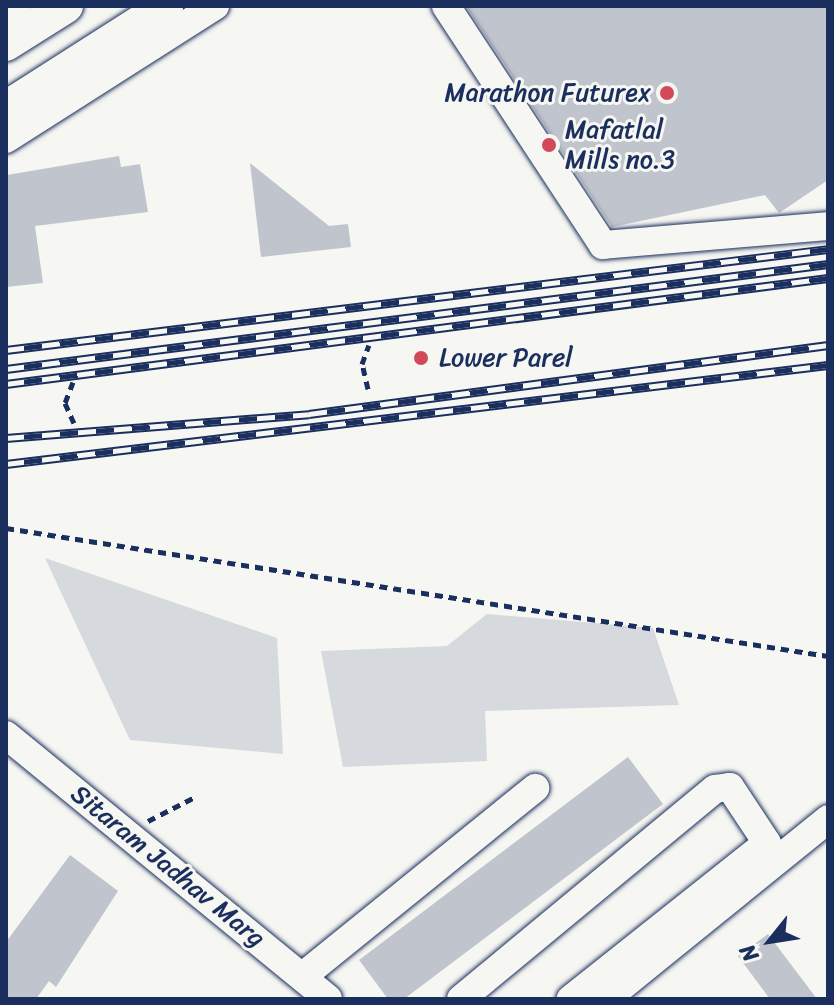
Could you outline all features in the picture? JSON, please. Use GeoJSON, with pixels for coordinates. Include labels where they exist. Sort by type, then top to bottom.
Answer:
{"type":"FeatureCollection","features":[{"type":"Feature","properties":{"kind":"main road"},"geometry":{"type":"LineString","coordinates":[[6,44],[66,6]]}},
{"type":"Feature","properties":{"kind":"main road"},"geometry":{"type":"LineString","coordinates":[[6,108],[166,6]]}},
{"type":"Feature","properties":{"kind":"street"},"geometry":{"type":"LineString","coordinates":[[6,13],[17,6]]}},
{"type":"Feature","properties":{"kind":"street"},"geometry":{"type":"LineString","coordinates":[[6,139],[215,6]]}},
{"type":"Feature","properties":{"kind":"street"},"geometry":{"type":"LineString","coordinates":[[446,6],[603,245],[828,226]]}},
{"type":"Feature","properties":{"kind":"street","name":"Sitaram Jadhav Marg"},"geometry":{"type":"LineString","coordinates":[[6,735],[328,999]]}},
{"type":"Feature","properties":{"kind":"street"},"geometry":{"type":"LineString","coordinates":[[461,999],[715,789],[730,787],[768,836],[766,857]]}},
{"type":"Feature","properties":{"kind":"street"},"geometry":{"type":"LineString","coordinates":[[303,976],[535,788]]}},
{"type":"Feature","properties":{"kind":"street"},"geometry":{"type":"LineString","coordinates":[[571,999],[713,899],[766,857],[828,819]]}},
{"type":"Feature","properties":{"kind":"street"},"geometry":{"type":"LineString","coordinates":[[606,999],[713,899]]}},
{"type":"Feature","properties":{"kind":"path"},"geometry":{"type":"LineString","coordinates":[[368,389],[362,364],[369,345]]}},
{"type":"Feature","properties":{"kind":"path"},"geometry":{"type":"LineString","coordinates":[[73,382],[65,403],[74,423]]}},
{"type":"Feature","properties":{"kind":"path"},"geometry":{"type":"LineString","coordinates":[[6,528],[828,656]]}},
{"type":"Feature","properties":{"kind":"path"},"geometry":{"type":"LineString","coordinates":[[126,832],[193,798]]}},
{"type":"Feature","properties":{"kind":"shaded area"},"geometry":{"type":"Polygon","coordinates":[[[45,558],[277,638],[283,754],[130,740],[45,558]]]}},
{"type":"Feature","properties":{"kind":"shaded area"},"geometry":{"type":"Polygon","coordinates":[[[487,614],[653,628],[679,705],[485,711],[487,761],[343,767],[321,651],[447,646],[487,614]]]}},
{"type":"Feature","properties":{"kind":"building","name":"Marathon Futurex"},"geometry":{"type":"Polygon","coordinates":[[[466,6],[828,6],[828,180],[779,213],[765,195],[612,227],[466,6]]]}},
{"type":"Feature","properties":{"kind":"building"},"geometry":{"type":"Polygon","coordinates":[[[119,156],[121,167],[140,164],[148,212],[35,226],[43,283],[6,287],[7,175],[119,156]]]}},
{"type":"Feature","properties":{"kind":"building"},"geometry":{"type":"Polygon","coordinates":[[[250,163],[329,226],[348,224],[351,247],[261,257],[250,163]]]}},
{"type":"Feature","properties":{"kind":"building"},"geometry":{"type":"Polygon","coordinates":[[[628,757],[663,804],[404,999],[388,999],[359,960],[628,757]]]}},
{"type":"Feature","properties":{"kind":"building"},"geometry":{"type":"Polygon","coordinates":[[[70,855],[118,891],[56,987],[49,981],[36,999],[6,999],[6,942],[70,855]]]}},
{"type":"Feature","properties":{"kind":"building"},"geometry":{"type":"Polygon","coordinates":[[[768,934],[817,999],[770,999],[738,956],[768,934]]]}},
{"type":"Feature","properties":{"kind":"railway"},"geometry":{"type":"LineString","coordinates":[[6,350],[828,249]]}},
{"type":"Feature","properties":{"kind":"railway"},"geometry":{"type":"LineString","coordinates":[[6,369],[828,264]]}},
{"type":"Feature","properties":{"kind":"railway"},"geometry":{"type":"LineString","coordinates":[[6,384],[828,278]]}},
{"type":"Feature","properties":{"kind":"railway"},"geometry":{"type":"LineString","coordinates":[[6,438],[309,414],[828,345]]}},
{"type":"Feature","properties":{"kind":"railway"},"geometry":{"type":"LineString","coordinates":[[6,464],[828,365]]}},
{"type":"Feature","properties":{"kind":"place","name":"Marathon Futurex"},"geometry":{"type":"Point","coordinates":[667,93]}},
{"type":"Feature","properties":{"kind":"place","name":"Mafatlal Mills no.3"},"geometry":{"type":"Point","coordinates":[549,145]}},
{"type":"Feature","properties":{"kind":"place","name":"Lower Parel"},"geometry":{"type":"Point","coordinates":[421,358]}}]}
